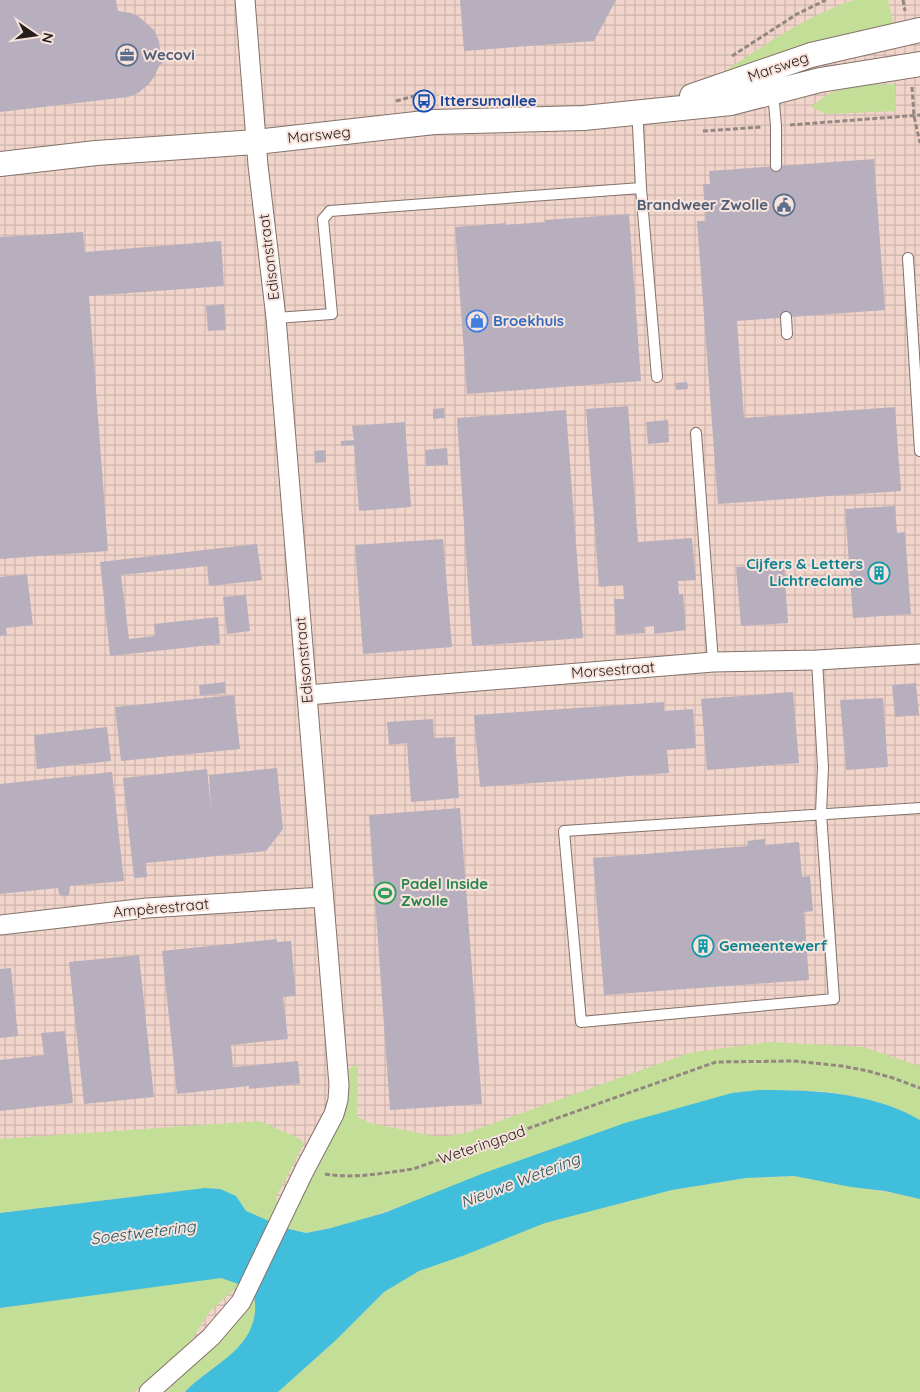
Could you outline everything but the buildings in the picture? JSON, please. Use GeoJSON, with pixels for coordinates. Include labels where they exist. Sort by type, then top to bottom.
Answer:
{"type":"FeatureCollection","features":[{"type":"Feature","properties":{"kind":"street","name":"Edisonstraat"},"geometry":{"type":"LineString","coordinates":[[245,0],[256,142],[276,318],[339,1085],[338,1100],[334,1114],[304,1171]]}},
{"type":"Feature","properties":{"kind":"street","name":"Marsweg"},"geometry":{"type":"LineString","coordinates":[[770,81],[811,55],[920,30]]}},
{"type":"Feature","properties":{"kind":"street","name":"Marsweg"},"geometry":{"type":"LineString","coordinates":[[0,164],[96,153],[256,142],[434,122],[584,118],[639,112],[720,88],[770,81],[820,80],[920,64]]}},
{"type":"Feature","properties":{"kind":"street","name":"Morsestraat"},"geometry":{"type":"LineString","coordinates":[[307,694],[713,662],[817,660],[920,654]]}},
{"type":"Feature","properties":{"kind":"street","name":"Ampèrestraat"},"geometry":{"type":"LineString","coordinates":[[0,925],[147,908],[323,897]]}},
{"type":"Feature","properties":{"kind":"street"},"geometry":{"type":"LineString","coordinates":[[149,1392],[211,1337],[241,1302],[304,1171]]}},
{"type":"Feature","properties":{"kind":"lane"},"geometry":{"type":"LineString","coordinates":[[770,81],[776,126],[776,166]]}},
{"type":"Feature","properties":{"kind":"lane"},"geometry":{"type":"LineString","coordinates":[[639,112],[641,188],[657,377]]}},
{"type":"Feature","properties":{"kind":"lane"},"geometry":{"type":"LineString","coordinates":[[276,318],[332,314],[323,219],[330,211],[641,188]]}},
{"type":"Feature","properties":{"kind":"lane"},"geometry":{"type":"LineString","coordinates":[[908,258],[920,451]]}},
{"type":"Feature","properties":{"kind":"lane"},"geometry":{"type":"LineString","coordinates":[[786,318],[787,334]]}},
{"type":"Feature","properties":{"kind":"lane"},"geometry":{"type":"LineString","coordinates":[[696,433],[713,662]]}},
{"type":"Feature","properties":{"kind":"lane"},"geometry":{"type":"LineString","coordinates":[[817,660],[824,767],[821,813],[834,998],[581,1022],[564,831],[821,813],[920,808]]}},
{"type":"Feature","properties":{"kind":"path"},"geometry":{"type":"LineString","coordinates":[[920,116],[914,116],[920,143]]}},
{"type":"Feature","properties":{"kind":"path","name":"Weteringpad"},"geometry":{"type":"LineString","coordinates":[[304,1171],[337,1176],[375,1175],[413,1168],[716,1062],[793,1060],[842,1066],[868,1070],[920,1088]]}},
{"type":"Feature","properties":{"kind":"shaded area"},"geometry":{"type":"Polygon","coordinates":[[[0,0],[920,0],[920,1392],[0,1392],[0,0]]]}},
{"type":"Feature","properties":{"kind":"green space"},"geometry":{"type":"Polygon","coordinates":[[[854,0],[888,0],[894,27],[701,87],[794,27],[854,0]]]}},
{"type":"Feature","properties":{"kind":"green space"},"geometry":{"type":"Polygon","coordinates":[[[895,84],[896,111],[826,114],[811,107],[835,91],[860,86],[895,84]]]}},
{"type":"Feature","properties":{"kind":"green space"},"geometry":{"type":"Polygon","coordinates":[[[769,1042],[863,1047],[920,1066],[920,1120],[899,1109],[876,1101],[829,1092],[780,1090],[732,1093],[352,1223],[306,1233],[285,1228],[317,1170],[341,1120],[349,1094],[349,1069],[358,1064],[357,1117],[370,1123],[434,1136],[449,1136],[469,1132],[689,1053],[769,1042]]]}},
{"type":"Feature","properties":{"kind":"green space"},"geometry":{"type":"Polygon","coordinates":[[[260,1121],[300,1139],[304,1144],[276,1197],[279,1208],[271,1223],[246,1211],[236,1196],[220,1189],[205,1188],[0,1213],[0,1139],[260,1121]]]}},
{"type":"Feature","properties":{"kind":"green space"},"geometry":{"type":"Polygon","coordinates":[[[794,1176],[920,1199],[920,1392],[278,1392],[336,1340],[384,1292],[419,1271],[545,1223],[672,1190],[746,1178],[794,1176]]]}},
{"type":"Feature","properties":{"kind":"green space"},"geometry":{"type":"Polygon","coordinates":[[[221,1278],[240,1284],[210,1311],[190,1342],[135,1392],[0,1392],[0,1308],[221,1278]]]}},
{"type":"Feature","properties":{"kind":"green space"},"geometry":{"type":"Polygon","coordinates":[[[253,1289],[255,1309],[252,1326],[238,1348],[185,1392],[166,1392],[219,1341],[253,1289]]]}},
{"type":"Feature","properties":{"kind":"water"},"geometry":{"type":"Polygon","coordinates":[[[759,1090],[842,1094],[882,1104],[920,1120],[920,1199],[885,1191],[851,1187],[794,1176],[746,1178],[672,1190],[545,1223],[419,1271],[384,1292],[336,1340],[278,1392],[185,1392],[228,1357],[246,1338],[252,1326],[255,1309],[253,1289],[221,1278],[0,1308],[0,1213],[205,1188],[220,1189],[236,1196],[246,1211],[285,1228],[306,1233],[384,1213],[484,1173],[625,1123],[732,1093],[759,1090]]]}},
{"type":"Feature","properties":{"kind":"place","name":"Wecovi"},"geometry":{"type":"Point","coordinates":[127,55]}},
{"type":"Feature","properties":{"kind":"place","name":"Ittersumallee"},"geometry":{"type":"Point","coordinates":[424,101]}},
{"type":"Feature","properties":{"kind":"place","name":"Brandweer Zwolle"},"geometry":{"type":"Point","coordinates":[784,205]}},
{"type":"Feature","properties":{"kind":"place","name":"Broekhuis"},"geometry":{"type":"Point","coordinates":[477,321]}},
{"type":"Feature","properties":{"kind":"place","name":"Cijfers & Letters Lichtreclame"},"geometry":{"type":"Point","coordinates":[879,573]}},
{"type":"Feature","properties":{"kind":"place","name":"Padel Inside Zwolle"},"geometry":{"type":"Point","coordinates":[385,893]}},
{"type":"Feature","properties":{"kind":"place","name":"Gemeentewerf"},"geometry":{"type":"Point","coordinates":[703,946]}},
{"type":"Feature","properties":{"kind":"water label","name":"Nieuwe Wetering"},"geometry":{"type":"Point","coordinates":[520,1180]}},
{"type":"Feature","properties":{"kind":"water label","name":"Soestwetering"},"geometry":{"type":"Point","coordinates":[143,1232]}}]}
